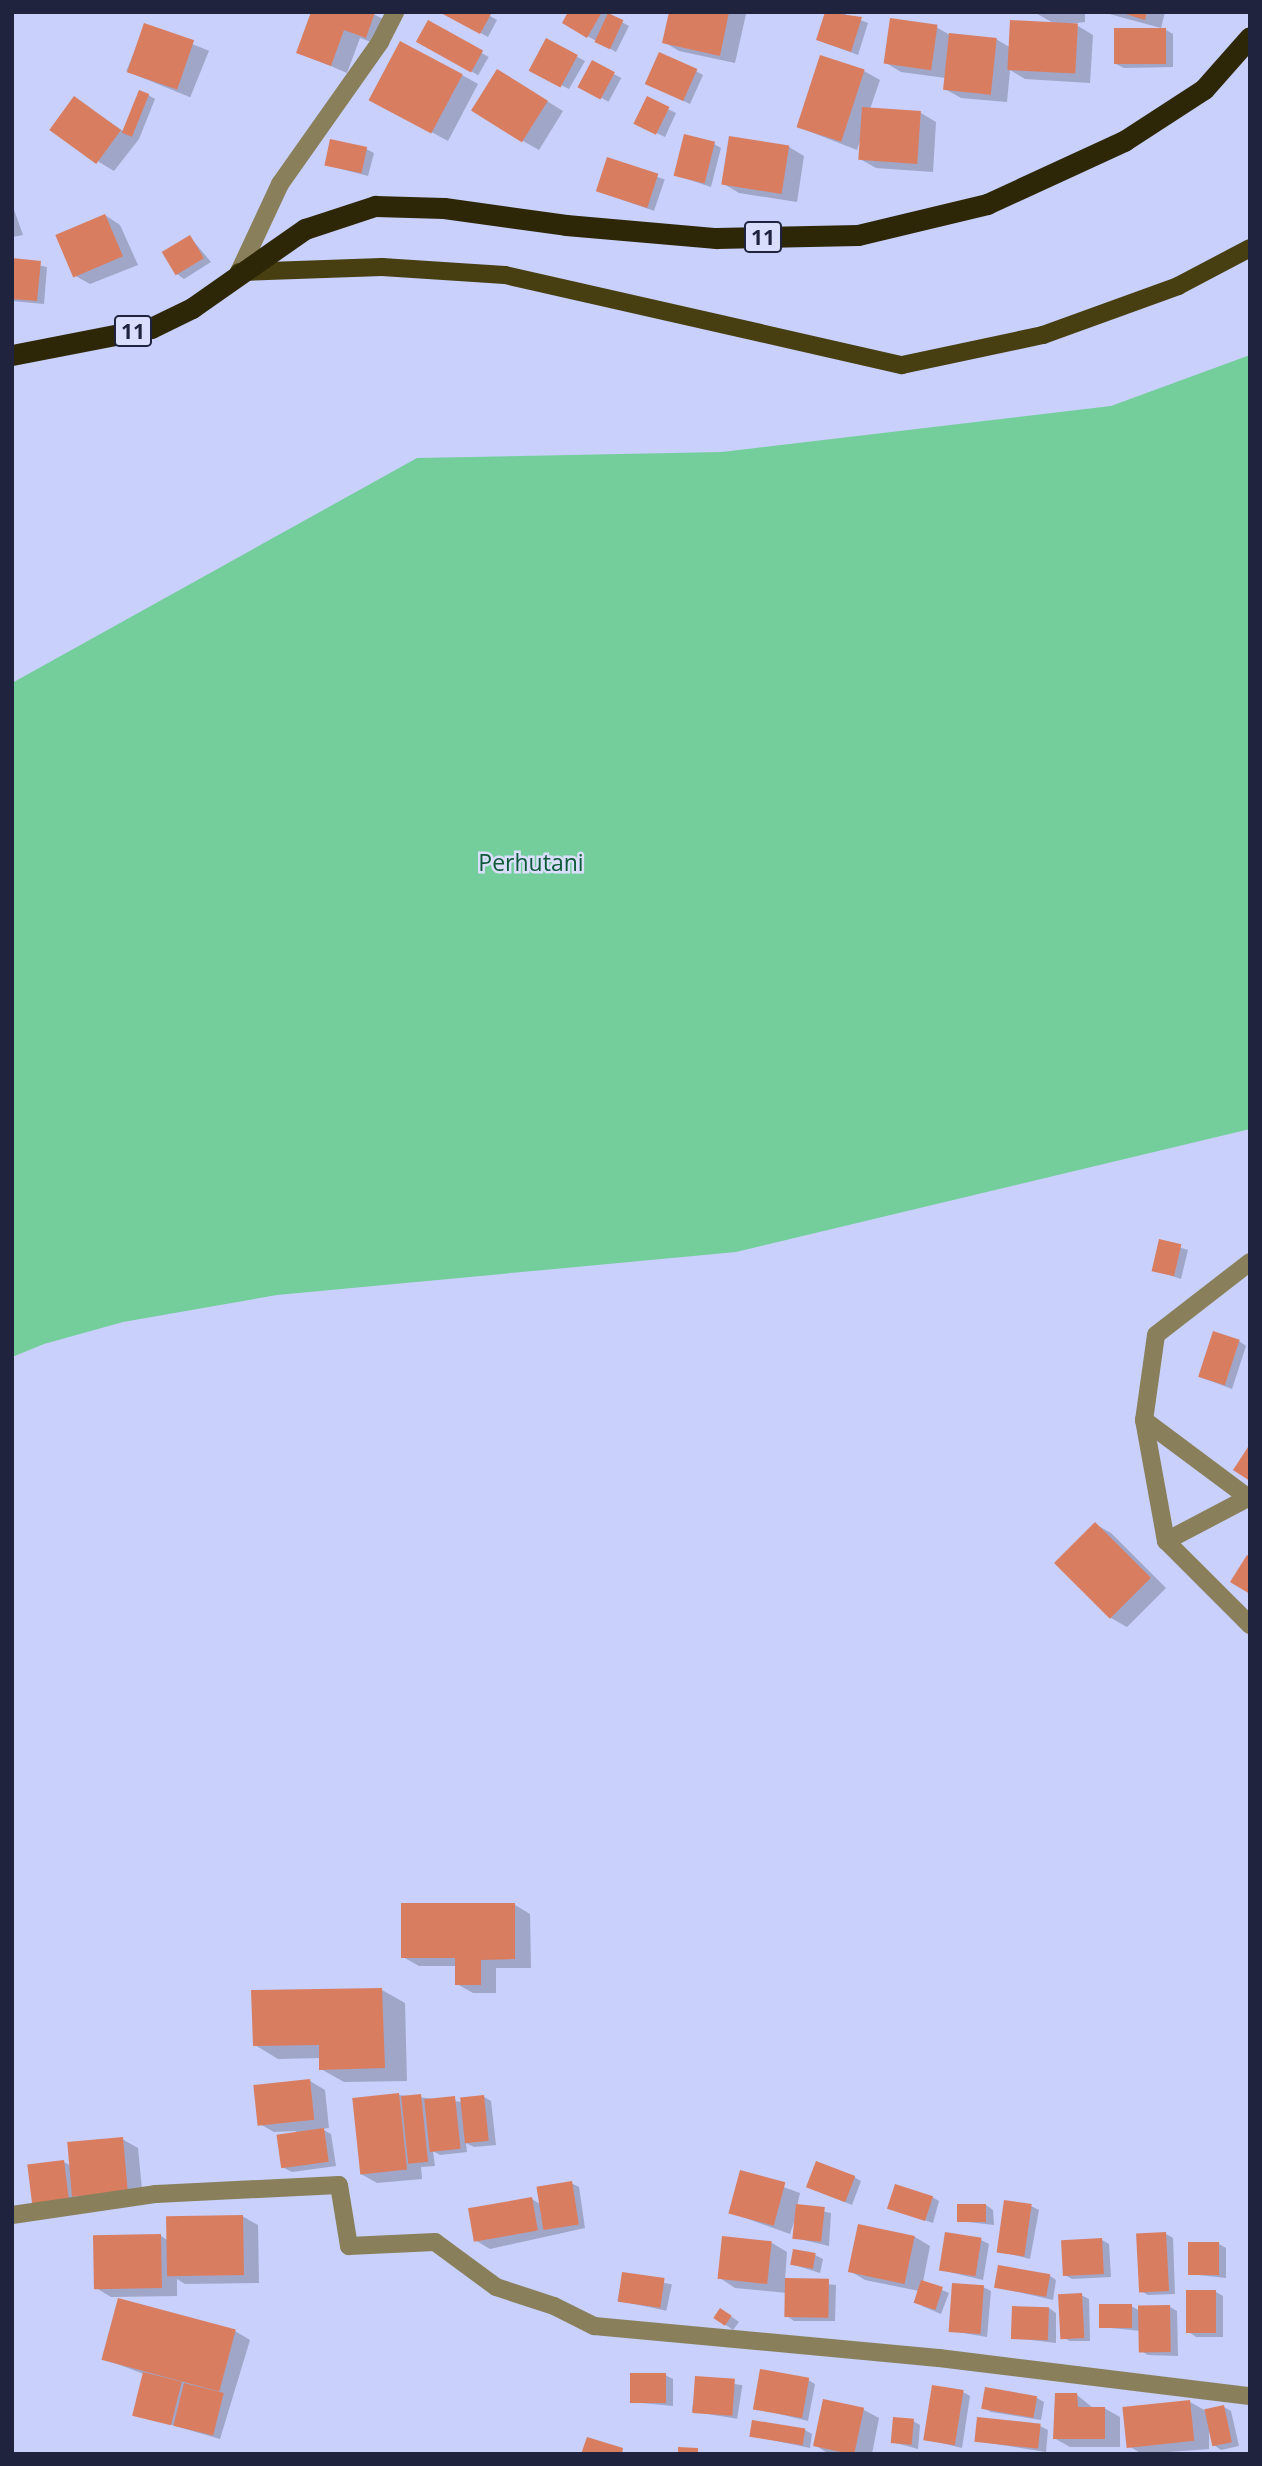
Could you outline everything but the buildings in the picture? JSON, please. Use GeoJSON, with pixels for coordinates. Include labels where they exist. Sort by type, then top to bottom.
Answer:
{"type":"FeatureCollection","features":[{"type":"Feature","properties":{"kind":"highway","name":"11"},"geometry":{"type":"LineString","coordinates":[[12,355],[151,328],[192,308],[239,272],[305,229],[375,206],[444,208],[566,225],[716,238],[871,232],[988,204],[1124,141],[1204,89],[1250,37]]}},
{"type":"Feature","properties":{"kind":"main road"},"geometry":{"type":"LineString","coordinates":[[239,272],[383,267],[505,275],[902,365],[1043,335],[1178,286],[1250,248]]}},
{"type":"Feature","properties":{"kind":"street"},"geometry":{"type":"LineString","coordinates":[[239,272],[279,184],[380,42],[395,12]]}},
{"type":"Feature","properties":{"kind":"street"},"geometry":{"type":"LineString","coordinates":[[1250,1262],[1156,1335],[1144,1420],[1166,1541],[1250,1626]]}},
{"type":"Feature","properties":{"kind":"street"},"geometry":{"type":"LineString","coordinates":[[1144,1420],[1249,1498],[1166,1541]]}},
{"type":"Feature","properties":{"kind":"street"},"geometry":{"type":"LineString","coordinates":[[12,2215],[156,2194],[339,2185],[349,2246],[435,2242],[496,2287],[554,2306],[594,2326],[939,2358],[1250,2396]]}},
{"type":"Feature","properties":{"kind":"green space","name":"Perhutani"},"geometry":{"type":"Polygon","coordinates":[[[1250,355],[1250,1129],[736,1252],[277,1295],[123,1322],[44,1344],[12,1357],[12,683],[417,458],[722,452],[1111,406],[1250,355]]]}}]}
